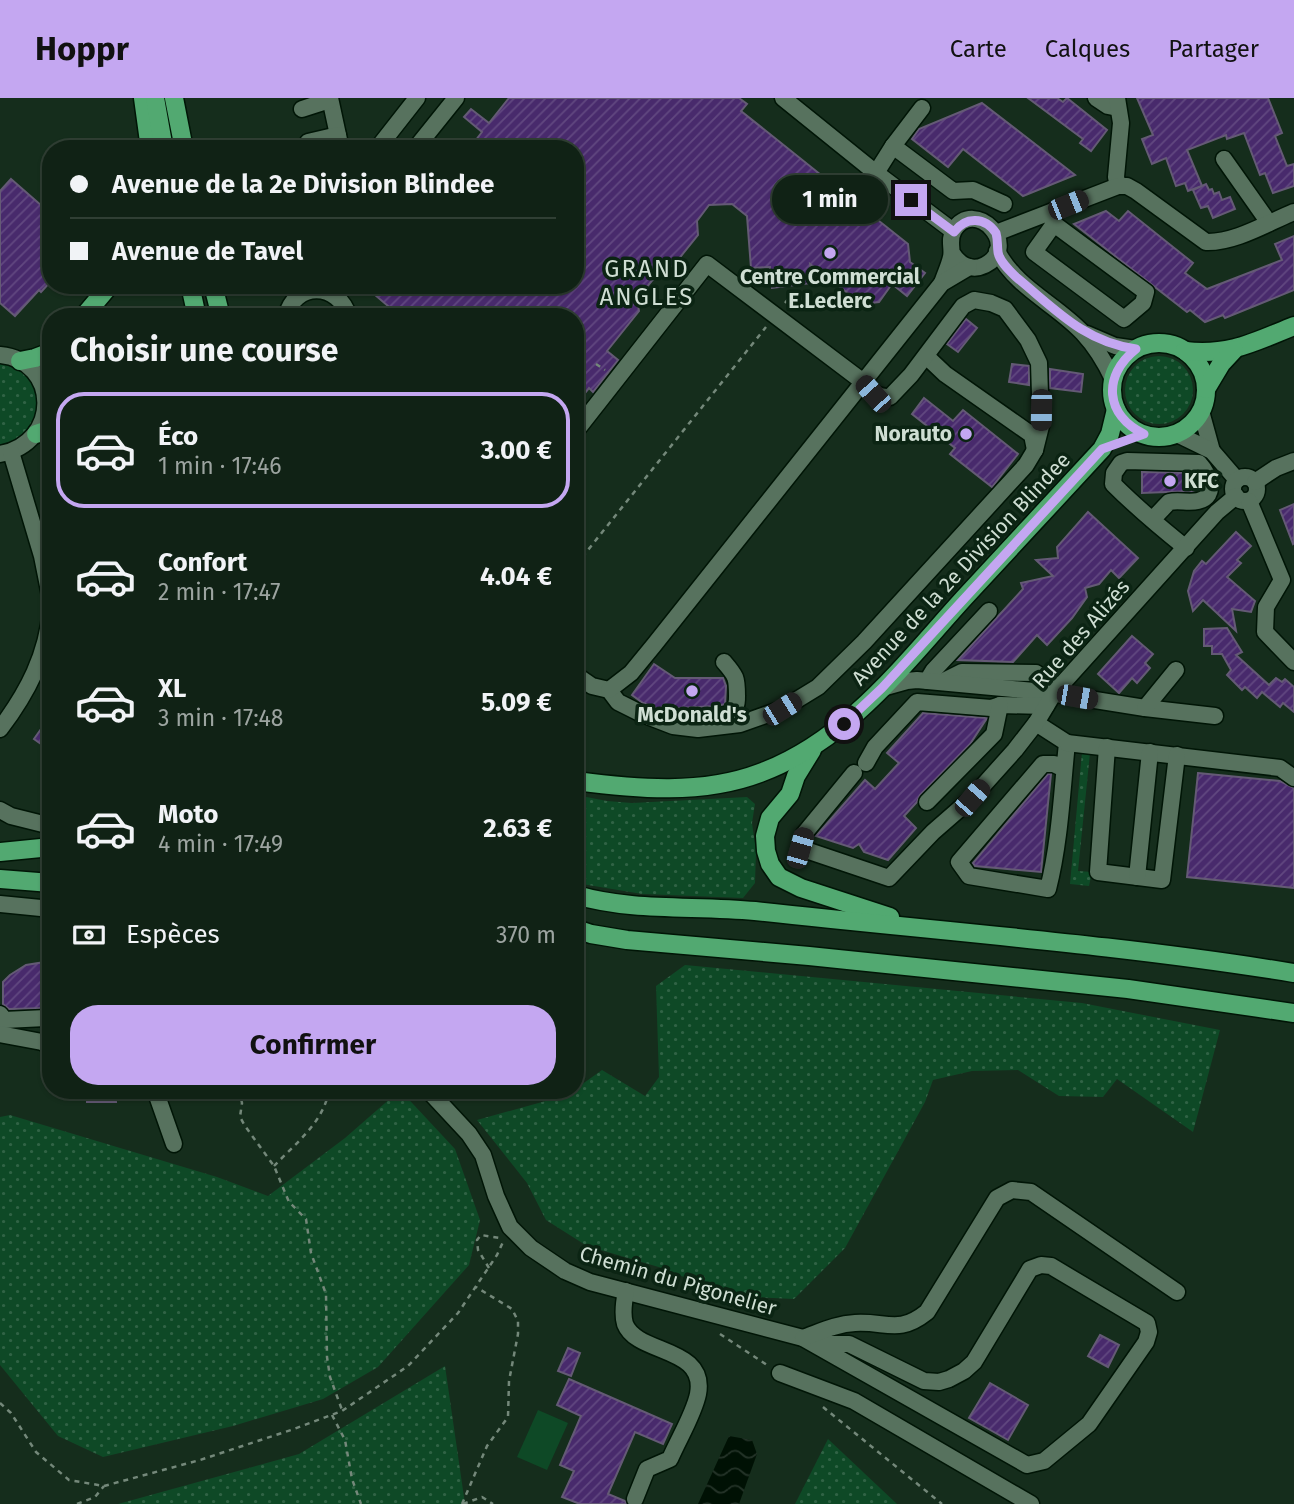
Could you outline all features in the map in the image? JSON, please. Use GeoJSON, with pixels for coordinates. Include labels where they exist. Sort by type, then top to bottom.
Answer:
{"type":"FeatureCollection","features":[{"type":"Feature","properties":{"kind":"main road"},"geometry":{"type":"LineString","coordinates":[[143,98],[149,140]]}},
{"type":"Feature","properties":{"kind":"main road"},"geometry":{"type":"LineString","coordinates":[[155,98],[162,140]]}},
{"type":"Feature","properties":{"kind":"main road"},"geometry":{"type":"LineString","coordinates":[[174,98],[182,140]]}},
{"type":"Feature","properties":{"kind":"main road"},"geometry":{"type":"LineString","coordinates":[[91,308],[102,294]]}},
{"type":"Feature","properties":{"kind":"main road"},"geometry":{"type":"LineString","coordinates":[[1234,350],[1221,364],[1206,389],[1201,411],[1195,421],[1177,434],[1160,437],[1144,434],[1132,429],[1116,409],[1113,379],[1118,367],[1136,349],[1160,343],[1185,351],[1234,350],[1294,326]]}},
{"type":"Feature","properties":{"kind":"main road"},"geometry":{"type":"LineString","coordinates":[[1185,351],[1196,361],[1203,374],[1206,389]]}},
{"type":"Feature","properties":{"kind":"main road"},"geometry":{"type":"LineString","coordinates":[[20,360],[42,354]]}},
{"type":"Feature","properties":{"kind":"main road","name":"Avenue de la 2e Division Blindee"},"geometry":{"type":"LineString","coordinates":[[584,782],[614,786],[696,787],[729,782],[759,774],[813,747],[855,715],[882,688],[1102,449],[1110,434],[1116,409]]}},
{"type":"Feature","properties":{"kind":"main road","name":"Avenue de la 2e Division Blindee"},"geometry":{"type":"LineString","coordinates":[[1102,449],[1144,434]]}},
{"type":"Feature","properties":{"kind":"main road"},"geometry":{"type":"LineString","coordinates":[[813,747],[796,776],[790,794],[770,818],[765,836],[766,851],[779,877],[801,888],[930,929]]}},
{"type":"Feature","properties":{"kind":"main road"},"geometry":{"type":"LineString","coordinates":[[0,852],[42,849]]}},
{"type":"Feature","properties":{"kind":"main road"},"geometry":{"type":"LineString","coordinates":[[0,879],[42,882]]}},
{"type":"Feature","properties":{"kind":"main road"},"geometry":{"type":"LineString","coordinates":[[584,898],[632,907],[729,908],[930,929],[1169,955],[1294,973]]}},
{"type":"Feature","properties":{"kind":"main road"},"geometry":{"type":"LineString","coordinates":[[584,932],[627,940],[1128,989],[1294,1013]]}},
{"type":"Feature","properties":{"kind":"main road"},"geometry":{"type":"LineString","coordinates":[[1261,1007],[1294,1019]]}},
{"type":"Feature","properties":{"kind":"street"},"geometry":{"type":"LineString","coordinates":[[384,140],[416,98]]}},
{"type":"Feature","properties":{"kind":"street"},"geometry":{"type":"LineString","coordinates":[[422,140],[456,98]]}},
{"type":"Feature","properties":{"kind":"street"},"geometry":{"type":"LineString","coordinates":[[783,98],[954,232]]}},
{"type":"Feature","properties":{"kind":"street"},"geometry":{"type":"LineString","coordinates":[[1096,98],[1108,106],[1118,103],[1121,132],[1116,177],[1118,186]]}},
{"type":"Feature","properties":{"kind":"street"},"geometry":{"type":"LineString","coordinates":[[302,109],[330,99],[340,140]]}},
{"type":"Feature","properties":{"kind":"street"},"geometry":{"type":"LineString","coordinates":[[876,173],[922,108]]}},
{"type":"Feature","properties":{"kind":"street"},"geometry":{"type":"LineString","coordinates":[[893,146],[954,191],[973,190],[1004,204]]}},
{"type":"Feature","properties":{"kind":"street"},"geometry":{"type":"LineString","coordinates":[[1224,159],[1269,223]]}},
{"type":"Feature","properties":{"kind":"street"},"geometry":{"type":"LineString","coordinates":[[996,233],[1052,218],[1118,186],[1127,186],[1136,191],[1206,242],[1217,242],[1294,212]]}},
{"type":"Feature","properties":{"kind":"street"},"geometry":{"type":"LineString","coordinates":[[1052,218],[1146,292],[1143,303],[1124,319],[1034,252],[1052,218]]}},
{"type":"Feature","properties":{"kind":"street"},"geometry":{"type":"LineString","coordinates":[[942,283],[952,253],[951,239],[954,232],[964,222],[979,220],[992,227],[996,233],[997,251],[1008,270],[1082,332],[1096,349],[1113,379]]}},
{"type":"Feature","properties":{"kind":"street"},"geometry":{"type":"LineString","coordinates":[[986,265],[997,251]]}},
{"type":"Feature","properties":{"kind":"street"},"geometry":{"type":"LineString","coordinates":[[952,253],[956,260],[969,267]]}},
{"type":"Feature","properties":{"kind":"street"},"geometry":{"type":"LineString","coordinates":[[584,421],[707,264],[880,397],[890,397],[926,356],[963,306],[974,300],[1005,309],[1028,340],[1039,363],[1041,426],[1035,450],[1018,473],[886,619],[818,687],[782,709],[740,724],[698,729],[673,726],[642,714],[618,702],[609,690],[592,686],[584,680]]}},
{"type":"Feature","properties":{"kind":"street"},"geometry":{"type":"LineString","coordinates":[[609,690],[631,673],[647,654],[942,283],[969,267],[986,265],[1008,270]]}},
{"type":"Feature","properties":{"kind":"street"},"geometry":{"type":"LineString","coordinates":[[290,308],[294,300],[302,294]]}},
{"type":"Feature","properties":{"kind":"street"},"geometry":{"type":"LineString","coordinates":[[333,294],[341,300],[345,308]]}},
{"type":"Feature","properties":{"kind":"street"},"geometry":{"type":"LineString","coordinates":[[1082,332],[1115,346],[1136,349]]}},
{"type":"Feature","properties":{"kind":"street"},"geometry":{"type":"LineString","coordinates":[[0,355],[20,360],[42,382]]}},
{"type":"Feature","properties":{"kind":"street"},"geometry":{"type":"LineString","coordinates":[[926,356],[945,374],[1032,435],[1035,450]]}},
{"type":"Feature","properties":{"kind":"street"},"geometry":{"type":"LineString","coordinates":[[1201,411],[1212,451],[1241,492],[1288,579],[1266,607],[1265,632],[1294,662]]}},
{"type":"Feature","properties":{"kind":"street"},"geometry":{"type":"LineString","coordinates":[[42,433],[6,453],[42,556]]}},
{"type":"Feature","properties":{"kind":"street"},"geometry":{"type":"LineString","coordinates":[[1177,434],[1212,451]]}},
{"type":"Feature","properties":{"kind":"street"},"geometry":{"type":"LineString","coordinates":[[1152,520],[1169,502],[1200,501],[1206,497],[1211,485],[1206,470],[1194,461],[1127,461],[1118,468],[1113,484],[1152,520],[1186,548]]}},
{"type":"Feature","properties":{"kind":"street"},"geometry":{"type":"LineString","coordinates":[[1241,492],[1257,492],[1255,482],[1276,468],[1294,461]]}},
{"type":"Feature","properties":{"kind":"street","name":"Rue des Alizés"},"geometry":{"type":"LineString","coordinates":[[1000,705],[991,708],[917,702],[875,747],[804,834],[800,848],[889,877],[933,832],[972,798],[1036,723],[1053,696],[1217,512],[1241,492]]}},
{"type":"Feature","properties":{"kind":"street"},"geometry":{"type":"LineString","coordinates":[[933,682],[933,671],[989,611]]}},
{"type":"Feature","properties":{"kind":"street"},"geometry":{"type":"LineString","coordinates":[[0,729],[35,675],[42,654]]}},
{"type":"Feature","properties":{"kind":"street"},"geometry":{"type":"LineString","coordinates":[[673,726],[693,718],[726,715],[738,706],[737,676],[724,662]]}},
{"type":"Feature","properties":{"kind":"street"},"geometry":{"type":"LineString","coordinates":[[1145,708],[1176,670]]}},
{"type":"Feature","properties":{"kind":"street"},"geometry":{"type":"LineString","coordinates":[[882,688],[907,681],[933,682],[1214,716]]}},
{"type":"Feature","properties":{"kind":"street"},"geometry":{"type":"LineString","coordinates":[[927,802],[994,734],[1000,705],[1053,696]]}},
{"type":"Feature","properties":{"kind":"street"},"geometry":{"type":"LineString","coordinates":[[1036,723],[1067,743],[1280,768],[1294,778]]}},
{"type":"Feature","properties":{"kind":"street"},"geometry":{"type":"LineString","coordinates":[[1064,769],[1054,764],[1043,764],[959,862],[969,876],[1048,889],[1052,871],[1064,769],[1067,743]]}},
{"type":"Feature","properties":{"kind":"street"},"geometry":{"type":"LineString","coordinates":[[1107,747],[1098,872],[1162,880],[1177,755]]}},
{"type":"Feature","properties":{"kind":"street"},"geometry":{"type":"LineString","coordinates":[[1137,877],[1150,751]]}},
{"type":"Feature","properties":{"kind":"street"},"geometry":{"type":"LineString","coordinates":[[0,810],[10,816],[42,825]]}},
{"type":"Feature","properties":{"kind":"street"},"geometry":{"type":"LineString","coordinates":[[0,904],[42,908]]}},
{"type":"Feature","properties":{"kind":"street"},"geometry":{"type":"LineString","coordinates":[[0,1014],[4,1020],[42,1018]]}},
{"type":"Feature","properties":{"kind":"street"},"geometry":{"type":"LineString","coordinates":[[0,1034],[42,1042]]}},
{"type":"Feature","properties":{"kind":"street"},"geometry":{"type":"LineString","coordinates":[[158,1099],[174,1143]]}},
{"type":"Feature","properties":{"kind":"street","name":"Chemin du Pigonelier"},"geometry":{"type":"LineString","coordinates":[[436,1099],[469,1134],[484,1155],[496,1196],[510,1227],[531,1248],[577,1277],[809,1341]]}},
{"type":"Feature","properties":{"kind":"street"},"geometry":{"type":"LineString","coordinates":[[809,1341],[839,1324],[895,1326],[914,1322],[927,1312],[997,1198],[1012,1190],[1031,1192],[1177,1292]]}},
{"type":"Feature","properties":{"kind":"street"},"geometry":{"type":"LineString","coordinates":[[1041,1265],[1051,1266],[1147,1323],[1149,1332],[1146,1342],[1089,1424],[1044,1461],[1027,1465],[809,1341],[849,1344],[924,1381],[939,1382],[964,1371],[974,1362],[1030,1269],[1041,1265]]}},
{"type":"Feature","properties":{"kind":"street"},"geometry":{"type":"LineString","coordinates":[[626,1291],[625,1324],[631,1332],[676,1355],[692,1367],[698,1382],[696,1400],[670,1459],[647,1469],[635,1499]]}},
{"type":"Feature","properties":{"kind":"street"},"geometry":{"type":"LineString","coordinates":[[780,1373],[854,1401],[1031,1504]]}},
{"type":"Feature","properties":{"kind":"path"},"geometry":{"type":"LineString","coordinates":[[584,555],[793,293]]}},
{"type":"Feature","properties":{"kind":"path"},"geometry":{"type":"LineString","coordinates":[[596,363],[605,370]]}},
{"type":"Feature","properties":{"kind":"path"},"geometry":{"type":"LineString","coordinates":[[241,1099],[240,1117],[255,1143],[274,1166],[289,1202],[306,1219],[311,1253],[326,1294],[327,1357],[330,1377],[342,1410]]}},
{"type":"Feature","properties":{"kind":"path"},"geometry":{"type":"LineString","coordinates":[[274,1166],[318,1119],[327,1099]]}},
{"type":"Feature","properties":{"kind":"path"},"geometry":{"type":"LineString","coordinates":[[0,1403],[11,1413],[36,1451],[69,1480],[104,1486],[200,1460],[294,1430],[342,1410],[408,1366],[458,1312],[489,1268],[504,1239],[481,1235],[477,1240],[478,1250],[489,1268]]}},
{"type":"Feature","properties":{"kind":"path"},"geometry":{"type":"LineString","coordinates":[[462,1504],[487,1446],[508,1417],[509,1381],[518,1334],[518,1321],[512,1309],[476,1287]]}},
{"type":"Feature","properties":{"kind":"path"},"geometry":{"type":"LineString","coordinates":[[332,1415],[345,1440],[352,1479],[361,1504]]}},
{"type":"Feature","properties":{"kind":"path"},"geometry":{"type":"LineString","coordinates":[[77,1504],[95,1497],[104,1486]]}},
{"type":"Feature","properties":{"kind":"path"},"geometry":{"type":"LineString","coordinates":[[462,1504],[482,1497],[493,1504]]}},
{"type":"Feature","properties":{"kind":"green space"},"geometry":{"type":"Polygon","coordinates":[[[1159,356],[1172,359],[1183,366],[1190,377],[1193,390],[1190,403],[1183,414],[1172,421],[1159,424],[1146,421],[1135,414],[1128,403],[1125,390],[1128,377],[1135,366],[1146,359],[1159,356]]]}},
{"type":"Feature","properties":{"kind":"green space"},"geometry":{"type":"Polygon","coordinates":[[[0,361],[16,367],[28,376],[38,402],[35,416],[28,428],[16,439],[0,445],[0,361]]]}},
{"type":"Feature","properties":{"kind":"green space"},"geometry":{"type":"Polygon","coordinates":[[[1082,752],[1090,753],[1078,871],[1092,872],[1089,886],[1070,884],[1082,752]]]}},
{"type":"Feature","properties":{"kind":"green space"},"geometry":{"type":"Polygon","coordinates":[[[584,797],[632,803],[747,797],[755,804],[752,823],[756,851],[755,883],[743,898],[642,894],[584,884],[584,797]]]}},
{"type":"Feature","properties":{"kind":"green space"},"geometry":{"type":"Polygon","coordinates":[[[685,965],[1082,1003],[1220,1030],[1193,1132],[1117,1079],[1103,1097],[1059,1096],[1018,1070],[972,1071],[933,1080],[925,1102],[845,1248],[794,1299],[730,1296],[662,1268],[587,1246],[546,1220],[527,1183],[477,1120],[553,1099],[584,1099],[584,1083],[602,1070],[645,1096],[659,1077],[656,986],[685,965]]]}},
{"type":"Feature","properties":{"kind":"green space"},"geometry":{"type":"Polygon","coordinates":[[[390,1099],[408,1099],[455,1149],[480,1220],[469,1265],[378,1367],[323,1399],[233,1426],[103,1457],[58,1436],[0,1365],[0,1117],[10,1115],[217,1177],[268,1196],[345,1138],[390,1099]]]}},
{"type":"Feature","properties":{"kind":"green space"},"geometry":{"type":"Polygon","coordinates":[[[445,1366],[465,1504],[118,1504],[299,1454],[445,1366]]]}},
{"type":"Feature","properties":{"kind":"green space"},"geometry":{"type":"Polygon","coordinates":[[[538,1410],[568,1423],[547,1470],[517,1457],[538,1410]]]}},
{"type":"Feature","properties":{"kind":"green space"},"geometry":{"type":"Polygon","coordinates":[[[828,1439],[897,1504],[795,1504],[828,1439]]]}},
{"type":"Feature","properties":{"kind":"water"},"geometry":{"type":"Polygon","coordinates":[[[729,1436],[752,1440],[757,1454],[739,1504],[698,1504],[729,1436]]]}},
{"type":"Feature","properties":{"kind":"building","name":"Centre Commercial E.Leclerc"},"geometry":{"type":"Polygon","coordinates":[[[509,98],[739,98],[747,104],[741,111],[851,199],[853,215],[869,213],[908,244],[910,262],[925,273],[907,296],[892,284],[879,302],[862,304],[810,264],[812,283],[772,288],[770,267],[751,268],[747,216],[732,204],[709,205],[697,221],[698,235],[673,266],[663,267],[637,299],[639,311],[607,351],[618,360],[593,392],[589,388],[584,394],[584,308],[390,308],[375,295],[584,294],[584,140],[476,140],[482,132],[464,117],[471,109],[489,123],[509,98]]]}},
{"type":"Feature","properties":{"kind":"building"},"geometry":{"type":"Polygon","coordinates":[[[1028,98],[1057,98],[1063,102],[1067,98],[1107,130],[1091,151],[1080,143],[1083,139],[1028,98]]]}},
{"type":"Feature","properties":{"kind":"building"},"geometry":{"type":"Polygon","coordinates":[[[1137,98],[1268,98],[1282,133],[1275,136],[1287,166],[1294,164],[1294,186],[1273,193],[1265,173],[1260,175],[1244,133],[1227,139],[1226,135],[1187,150],[1202,186],[1188,191],[1185,183],[1176,186],[1166,158],[1152,164],[1142,139],[1153,135],[1137,98]]]}},
{"type":"Feature","properties":{"kind":"building"},"geometry":{"type":"Polygon","coordinates":[[[982,103],[1075,175],[1023,196],[963,149],[948,167],[912,139],[919,129],[982,103]]]}},
{"type":"Feature","properties":{"kind":"building"},"geometry":{"type":"Polygon","coordinates":[[[11,179],[42,206],[42,291],[39,290],[15,316],[0,303],[0,191],[11,179]]]}},
{"type":"Feature","properties":{"kind":"building"},"geometry":{"type":"Polygon","coordinates":[[[1206,184],[1214,194],[1219,192],[1222,200],[1230,197],[1235,209],[1213,218],[1208,206],[1201,208],[1193,190],[1206,184]]]}},
{"type":"Feature","properties":{"kind":"building"},"geometry":{"type":"Polygon","coordinates":[[[1106,211],[1119,221],[1128,211],[1193,263],[1185,273],[1207,289],[1282,260],[1275,244],[1294,236],[1294,290],[1225,318],[1223,315],[1205,322],[1190,310],[1187,312],[1074,224],[1106,211]]]}},
{"type":"Feature","properties":{"kind":"building"},"geometry":{"type":"Polygon","coordinates":[[[966,319],[977,328],[958,352],[947,344],[966,319]]]}},
{"type":"Feature","properties":{"kind":"building"},"geometry":{"type":"Polygon","coordinates":[[[1012,364],[1029,366],[1029,385],[1009,382],[1012,364]]]}},
{"type":"Feature","properties":{"kind":"building"},"geometry":{"type":"Polygon","coordinates":[[[1050,369],[1083,374],[1081,392],[1050,388],[1050,369]]]}},
{"type":"Feature","properties":{"kind":"building","name":"Norauto"},"geometry":{"type":"Polygon","coordinates":[[[924,398],[953,421],[963,410],[1018,454],[992,487],[950,454],[955,448],[912,414],[924,398]]]}},
{"type":"Feature","properties":{"kind":"building","name":"KFC"},"geometry":{"type":"Polygon","coordinates":[[[1142,472],[1194,473],[1199,488],[1193,491],[1142,493],[1142,472]]]}},
{"type":"Feature","properties":{"kind":"building"},"geometry":{"type":"Polygon","coordinates":[[[1294,504],[1294,543],[1293,544],[1280,510],[1294,504]]]}},
{"type":"Feature","properties":{"kind":"building"},"geometry":{"type":"Polygon","coordinates":[[[1088,512],[1138,558],[1119,578],[1111,570],[1099,584],[1085,588],[1087,597],[1047,645],[1037,635],[1013,662],[958,660],[1023,589],[1021,583],[1053,576],[1036,560],[1058,558],[1057,547],[1088,512]]]}},
{"type":"Feature","properties":{"kind":"building"},"geometry":{"type":"Polygon","coordinates":[[[1236,532],[1251,546],[1237,560],[1241,563],[1227,577],[1255,601],[1251,612],[1232,609],[1236,631],[1203,600],[1193,611],[1188,591],[1194,571],[1202,561],[1206,564],[1236,532]]]}},
{"type":"Feature","properties":{"kind":"building"},"geometry":{"type":"Polygon","coordinates":[[[1227,628],[1242,652],[1236,655],[1269,685],[1276,678],[1282,682],[1285,679],[1294,687],[1294,712],[1283,703],[1280,707],[1262,692],[1257,698],[1245,687],[1242,690],[1227,675],[1231,670],[1222,654],[1212,654],[1212,646],[1204,646],[1204,629],[1227,628]]]}},
{"type":"Feature","properties":{"kind":"building"},"geometry":{"type":"Polygon","coordinates":[[[1132,636],[1153,654],[1145,663],[1150,668],[1137,683],[1132,678],[1119,693],[1098,674],[1132,636]]]}},
{"type":"Feature","properties":{"kind":"building"},"geometry":{"type":"Polygon","coordinates":[[[654,664],[675,678],[723,678],[726,686],[725,704],[659,709],[643,703],[632,695],[654,664]]]}},
{"type":"Feature","properties":{"kind":"building"},"geometry":{"type":"Polygon","coordinates":[[[923,713],[987,718],[970,744],[920,795],[904,816],[916,828],[888,860],[864,852],[859,844],[853,848],[816,836],[865,780],[875,789],[899,763],[887,753],[923,713]]]}},
{"type":"Feature","properties":{"kind":"building"},"geometry":{"type":"Polygon","coordinates":[[[42,728],[42,745],[34,739],[42,728]]]}},
{"type":"Feature","properties":{"kind":"building"},"geometry":{"type":"Polygon","coordinates":[[[1198,773],[1280,781],[1294,788],[1294,888],[1187,877],[1198,773]]]}},
{"type":"Feature","properties":{"kind":"building"},"geometry":{"type":"Polygon","coordinates":[[[1048,774],[1051,774],[1041,872],[975,866],[973,863],[1048,774]]]}},
{"type":"Feature","properties":{"kind":"building"},"geometry":{"type":"Polygon","coordinates":[[[42,962],[42,1008],[9,1009],[3,1004],[3,982],[26,965],[42,962]]]}},
{"type":"Feature","properties":{"kind":"building"},"geometry":{"type":"Polygon","coordinates":[[[87,1099],[116,1099],[116,1102],[87,1102],[87,1099]]]}},
{"type":"Feature","properties":{"kind":"building"},"geometry":{"type":"Polygon","coordinates":[[[1100,1335],[1119,1345],[1108,1367],[1088,1356],[1100,1335]]]}},
{"type":"Feature","properties":{"kind":"building"},"geometry":{"type":"Polygon","coordinates":[[[568,1348],[580,1353],[571,1376],[558,1371],[568,1348]]]}},
{"type":"Feature","properties":{"kind":"building"},"geometry":{"type":"Polygon","coordinates":[[[569,1379],[672,1424],[663,1444],[635,1432],[608,1494],[625,1501],[626,1504],[580,1504],[562,1497],[574,1471],[560,1465],[581,1416],[557,1405],[569,1379]]]}},
{"type":"Feature","properties":{"kind":"building"},"geometry":{"type":"Polygon","coordinates":[[[990,1383],[1028,1405],[1008,1440],[969,1418],[990,1383]]]}},
{"type":"Feature","properties":{"kind":"place","name":"Centre Commercial E.Leclerc"},"geometry":{"type":"Point","coordinates":[830,253]}},
{"type":"Feature","properties":{"kind":"place","name":"Norauto"},"geometry":{"type":"Point","coordinates":[966,434]}},
{"type":"Feature","properties":{"kind":"place","name":"KFC"},"geometry":{"type":"Point","coordinates":[1170,481]}},
{"type":"Feature","properties":{"kind":"place","name":"McDonald's"},"geometry":{"type":"Point","coordinates":[692,691]}},
{"type":"Feature","properties":{"kind":"district","name":"GRAND ANGLES"},"geometry":{"type":"Point","coordinates":[647,283]}},
{"type":"Feature","properties":{"kind":"route"},"geometry":{"type":"LineString","coordinates":[[844,724],[882,688],[1102,449],[1144,434],[1132,429],[1122,420],[1116,409],[1112,389],[1118,367],[1136,349],[1102,342],[1082,332],[1016,277],[1008,270],[997,251],[999,245],[996,233],[986,223],[979,220],[964,222],[954,232],[911,200]]}}]}
